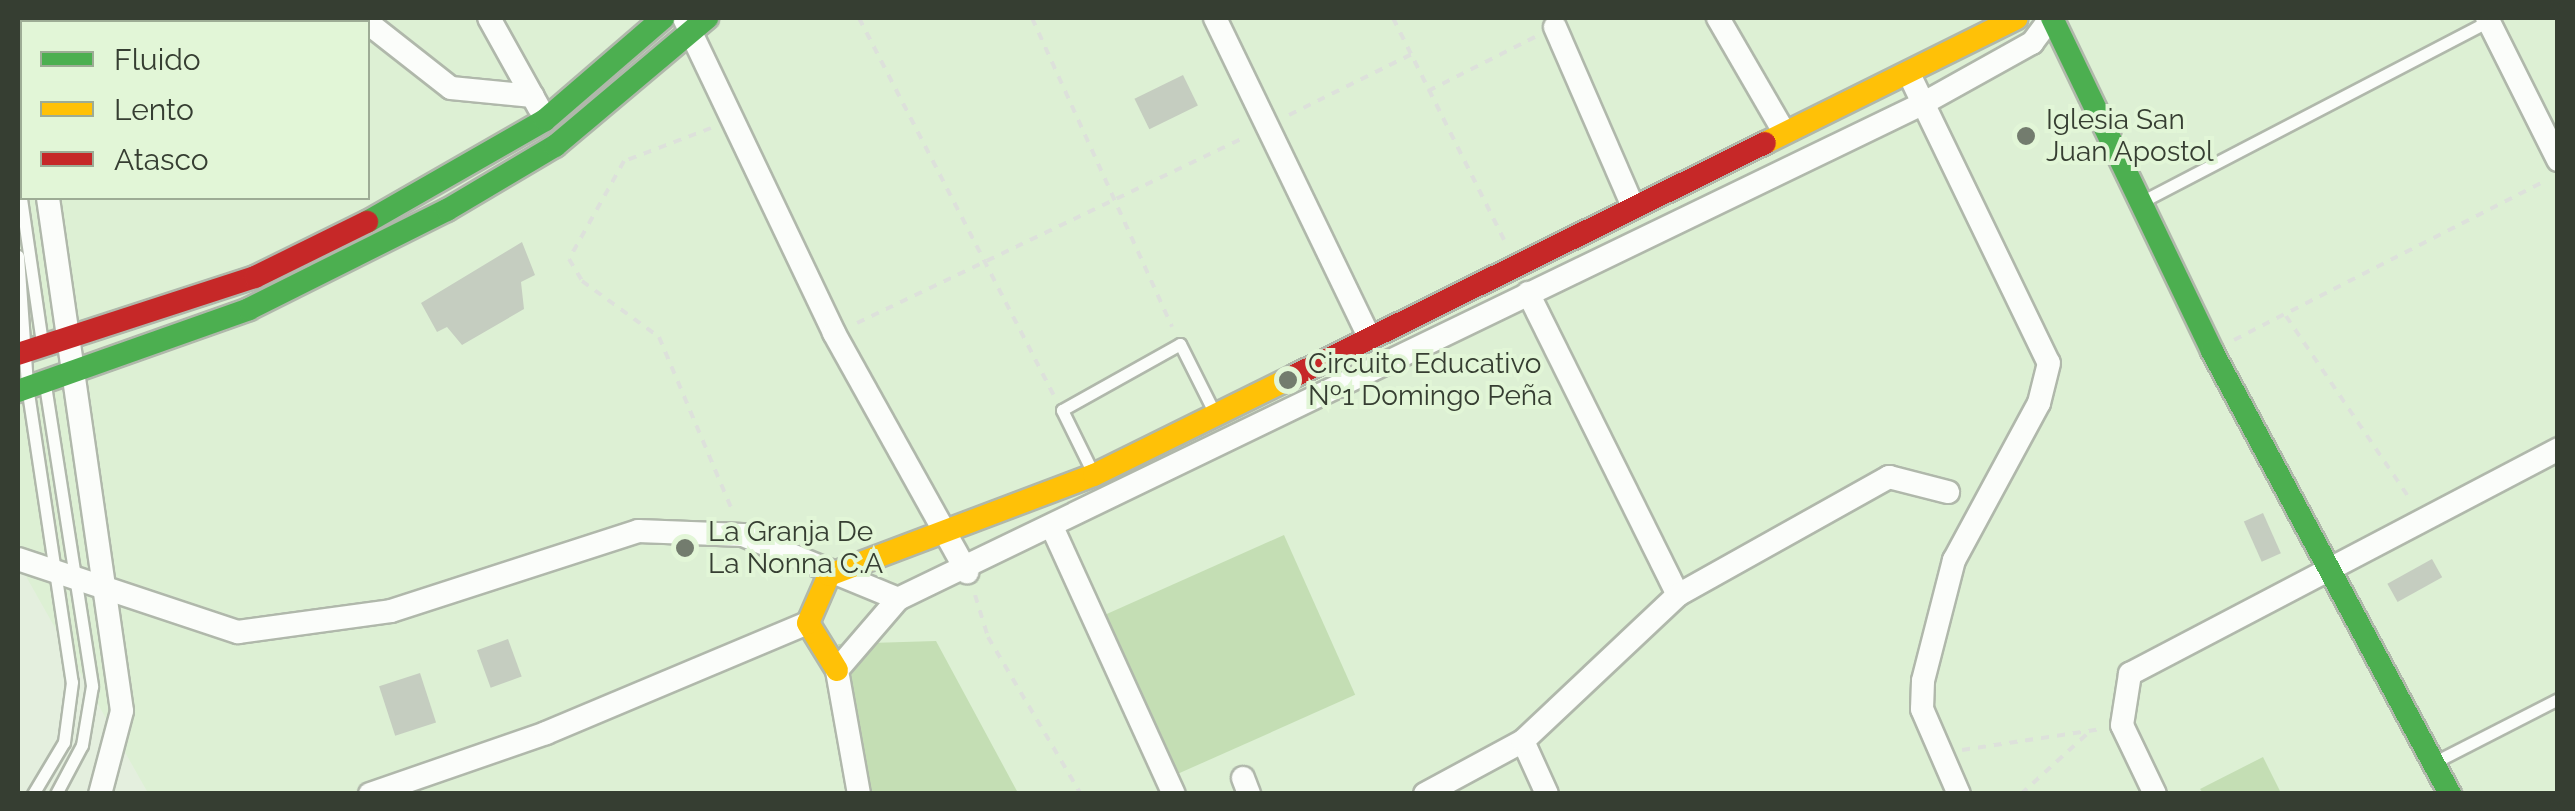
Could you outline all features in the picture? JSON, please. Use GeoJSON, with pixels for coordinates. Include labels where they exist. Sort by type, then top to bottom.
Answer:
{"type":"FeatureCollection","features":[{"type":"Feature","properties":{"kind":"street"},"geometry":{"type":"LineString","coordinates":[[489,18],[545,120]]}},
{"type":"Feature","properties":{"kind":"street"},"geometry":{"type":"LineString","coordinates":[[38,347],[255,277],[430,191],[545,120],[663,18]]}},
{"type":"Feature","properties":{"kind":"street"},"geometry":{"type":"LineString","coordinates":[[1215,18],[1368,334]]}},
{"type":"Feature","properties":{"kind":"street"},"geometry":{"type":"LineString","coordinates":[[1718,18],[1784,132]]}},
{"type":"Feature","properties":{"kind":"street"},"geometry":{"type":"LineString","coordinates":[[370,794],[546,733],[808,623],[829,575],[947,537],[1094,475],[1368,334],[1909,74],[2017,18]]}},
{"type":"Feature","properties":{"kind":"street"},"geometry":{"type":"LineString","coordinates":[[2040,18],[2052,18]]}},
{"type":"Feature","properties":{"kind":"street"},"geometry":{"type":"LineString","coordinates":[[838,670],[858,635],[898,599],[967,572],[1528,293],[1924,103],[2032,43],[2052,18]]}},
{"type":"Feature","properties":{"kind":"street"},"geometry":{"type":"LineString","coordinates":[[2052,18],[2212,351],[2450,794]]}},
{"type":"Feature","properties":{"kind":"street"},"geometry":{"type":"LineString","coordinates":[[2488,19],[2558,160]]}},
{"type":"Feature","properties":{"kind":"street"},"geometry":{"type":"LineString","coordinates":[[30,385],[250,310],[447,210],[555,146],[694,22],[834,333],[967,572]]}},
{"type":"Feature","properties":{"kind":"street"},"geometry":{"type":"LineString","coordinates":[[370,25],[451,88],[533,96]]}},
{"type":"Feature","properties":{"kind":"street"},"geometry":{"type":"LineString","coordinates":[[1555,27],[1632,204]]}},
{"type":"Feature","properties":{"kind":"street"},"geometry":{"type":"LineString","coordinates":[[1909,74],[2049,363],[2038,403],[1954,560],[1923,681],[1938,753],[1959,794]]}},
{"type":"Feature","properties":{"kind":"street"},"geometry":{"type":"LineString","coordinates":[[38,347],[48,200]]}},
{"type":"Feature","properties":{"kind":"street"},"geometry":{"type":"LineString","coordinates":[[1528,293],[1678,595]]}},
{"type":"Feature","properties":{"kind":"street"},"geometry":{"type":"LineString","coordinates":[[38,347],[69,370],[106,587],[122,724],[100,794]]}},
{"type":"Feature","properties":{"kind":"street"},"geometry":{"type":"LineString","coordinates":[[2155,794],[2122,725],[2130,674],[2426,524],[2558,449]]}},
{"type":"Feature","properties":{"kind":"street"},"geometry":{"type":"LineString","coordinates":[[1426,794],[1523,740],[1678,595],[1890,476],[1948,492]]}},
{"type":"Feature","properties":{"kind":"street"},"geometry":{"type":"LineString","coordinates":[[1053,529],[1174,794]]}},
{"type":"Feature","properties":{"kind":"street"},"geometry":{"type":"LineString","coordinates":[[18,559],[238,632],[391,611],[638,531],[743,536],[829,575],[898,599]]}},
{"type":"Feature","properties":{"kind":"street"},"geometry":{"type":"LineString","coordinates":[[808,623],[838,670],[859,794]]}},
{"type":"Feature","properties":{"kind":"street"},"geometry":{"type":"LineString","coordinates":[[1523,740],[1547,794]]}},
{"type":"Feature","properties":{"kind":"lane"},"geometry":{"type":"LineString","coordinates":[[2139,203],[2488,19]]}},
{"type":"Feature","properties":{"kind":"lane"},"geometry":{"type":"LineString","coordinates":[[21,200],[38,347],[30,385],[65,575],[72,703],[58,757],[33,794]]}},
{"type":"Feature","properties":{"kind":"lane"},"geometry":{"type":"LineString","coordinates":[[18,256],[38,347],[30,385],[92,701],[76,763],[56,794]]}},
{"type":"Feature","properties":{"kind":"lane"},"geometry":{"type":"LineString","coordinates":[[1094,475],[1062,410],[1180,344],[1216,414]]}},
{"type":"Feature","properties":{"kind":"lane"},"geometry":{"type":"LineString","coordinates":[[2432,764],[2558,699]]}},
{"type":"Feature","properties":{"kind":"path"},"geometry":{"type":"LineString","coordinates":[[859,18],[1062,410]]}},
{"type":"Feature","properties":{"kind":"path"},"geometry":{"type":"LineString","coordinates":[[1032,18],[1112,202],[1180,344]]}},
{"type":"Feature","properties":{"kind":"path"},"geometry":{"type":"LineString","coordinates":[[1393,18],[1516,262]]}},
{"type":"Feature","properties":{"kind":"path"},"geometry":{"type":"LineString","coordinates":[[1428,91],[1555,27]]}},
{"type":"Feature","properties":{"kind":"path"},"geometry":{"type":"LineString","coordinates":[[834,333],[1412,54]]}},
{"type":"Feature","properties":{"kind":"path"},"geometry":{"type":"LineString","coordinates":[[740,127],[696,129],[624,161],[569,260],[582,282],[659,336],[743,536]]}},
{"type":"Feature","properties":{"kind":"path"},"geometry":{"type":"LineString","coordinates":[[2212,351],[2558,175]]}},
{"type":"Feature","properties":{"kind":"path"},"geometry":{"type":"LineString","coordinates":[[2285,314],[2426,524]]}},
{"type":"Feature","properties":{"kind":"path"},"geometry":{"type":"LineString","coordinates":[[967,572],[988,637],[1080,794]]}},
{"type":"Feature","properties":{"kind":"path"},"geometry":{"type":"LineString","coordinates":[[1938,753],[2122,725]]}},
{"type":"Feature","properties":{"kind":"path"},"geometry":{"type":"LineString","coordinates":[[2021,794],[2090,732]]}},
{"type":"Feature","properties":{"kind":"shaded area","name":"Circuito Educativo Nº1 Domingo Peña"},"geometry":{"type":"Polygon","coordinates":[[[18,18],[2557,18],[2557,793],[148,793],[18,562],[18,18]]]}},
{"type":"Feature","properties":{"kind":"shaded area"},"geometry":{"type":"Polygon","coordinates":[[[1284,535],[1355,695],[1171,777],[1099,617],[1284,535]]]}},
{"type":"Feature","properties":{"kind":"shaded area"},"geometry":{"type":"Polygon","coordinates":[[[936,641],[1018,793],[856,793],[838,644],[936,641]]]}},
{"type":"Feature","properties":{"kind":"shaded area"},"geometry":{"type":"Polygon","coordinates":[[[2263,757],[2281,793],[2203,793],[2200,789],[2263,757]]]}},
{"type":"Feature","properties":{"kind":"building"},"geometry":{"type":"Polygon","coordinates":[[[1183,75],[1198,106],[1149,129],[1134,99],[1183,75]]]}},
{"type":"Feature","properties":{"kind":"building"},"geometry":{"type":"Polygon","coordinates":[[[522,242],[535,275],[521,282],[524,309],[462,345],[447,327],[437,332],[421,303],[522,242]]]}},
{"type":"Feature","properties":{"kind":"building"},"geometry":{"type":"Polygon","coordinates":[[[2263,513],[2281,553],[2262,562],[2244,522],[2263,513]]]}},
{"type":"Feature","properties":{"kind":"building"},"geometry":{"type":"Polygon","coordinates":[[[2432,559],[2442,577],[2398,602],[2387,584],[2432,559]]]}},
{"type":"Feature","properties":{"kind":"building"},"geometry":{"type":"Polygon","coordinates":[[[508,639],[522,677],[491,688],[477,650],[508,639]]]}},
{"type":"Feature","properties":{"kind":"building"},"geometry":{"type":"Polygon","coordinates":[[[420,673],[436,722],[395,736],[379,686],[420,673]]]}},
{"type":"Feature","properties":{"kind":"traffic: fast"},"geometry":{"type":"LineString","coordinates":[[367,222],[545,120],[663,18]]}},
{"type":"Feature","properties":{"kind":"traffic: fast"},"geometry":{"type":"LineString","coordinates":[[18,391],[249,309],[447,210],[555,146],[707,18]]}},
{"type":"Feature","properties":{"kind":"traffic: fast"},"geometry":{"type":"LineString","coordinates":[[2052,18],[2212,351],[2450,794]]}},
{"type":"Feature","properties":{"kind":"traffic: slow"},"geometry":{"type":"LineString","coordinates":[[1765,143],[2017,18]]}},
{"type":"Feature","properties":{"kind":"traffic: slow"},"geometry":{"type":"LineString","coordinates":[[837,670],[808,623],[829,575],[1094,475],[1296,375]]}},
{"type":"Feature","properties":{"kind":"traffic: jam"},"geometry":{"type":"LineString","coordinates":[[1296,375],[1765,143]]}},
{"type":"Feature","properties":{"kind":"traffic: jam"},"geometry":{"type":"LineString","coordinates":[[18,354],[255,277],[367,222]]}},
{"type":"Feature","properties":{"kind":"place","name":"Iglesia San Juan Apostol"},"geometry":{"type":"Point","coordinates":[2026,136]}},
{"type":"Feature","properties":{"kind":"place","name":"Circuito Educativo Nº1 Domingo Peña"},"geometry":{"type":"Point","coordinates":[1288,380]}},
{"type":"Feature","properties":{"kind":"place","name":"La Granja De La Nonna C.A"},"geometry":{"type":"Point","coordinates":[685,548]}}]}
